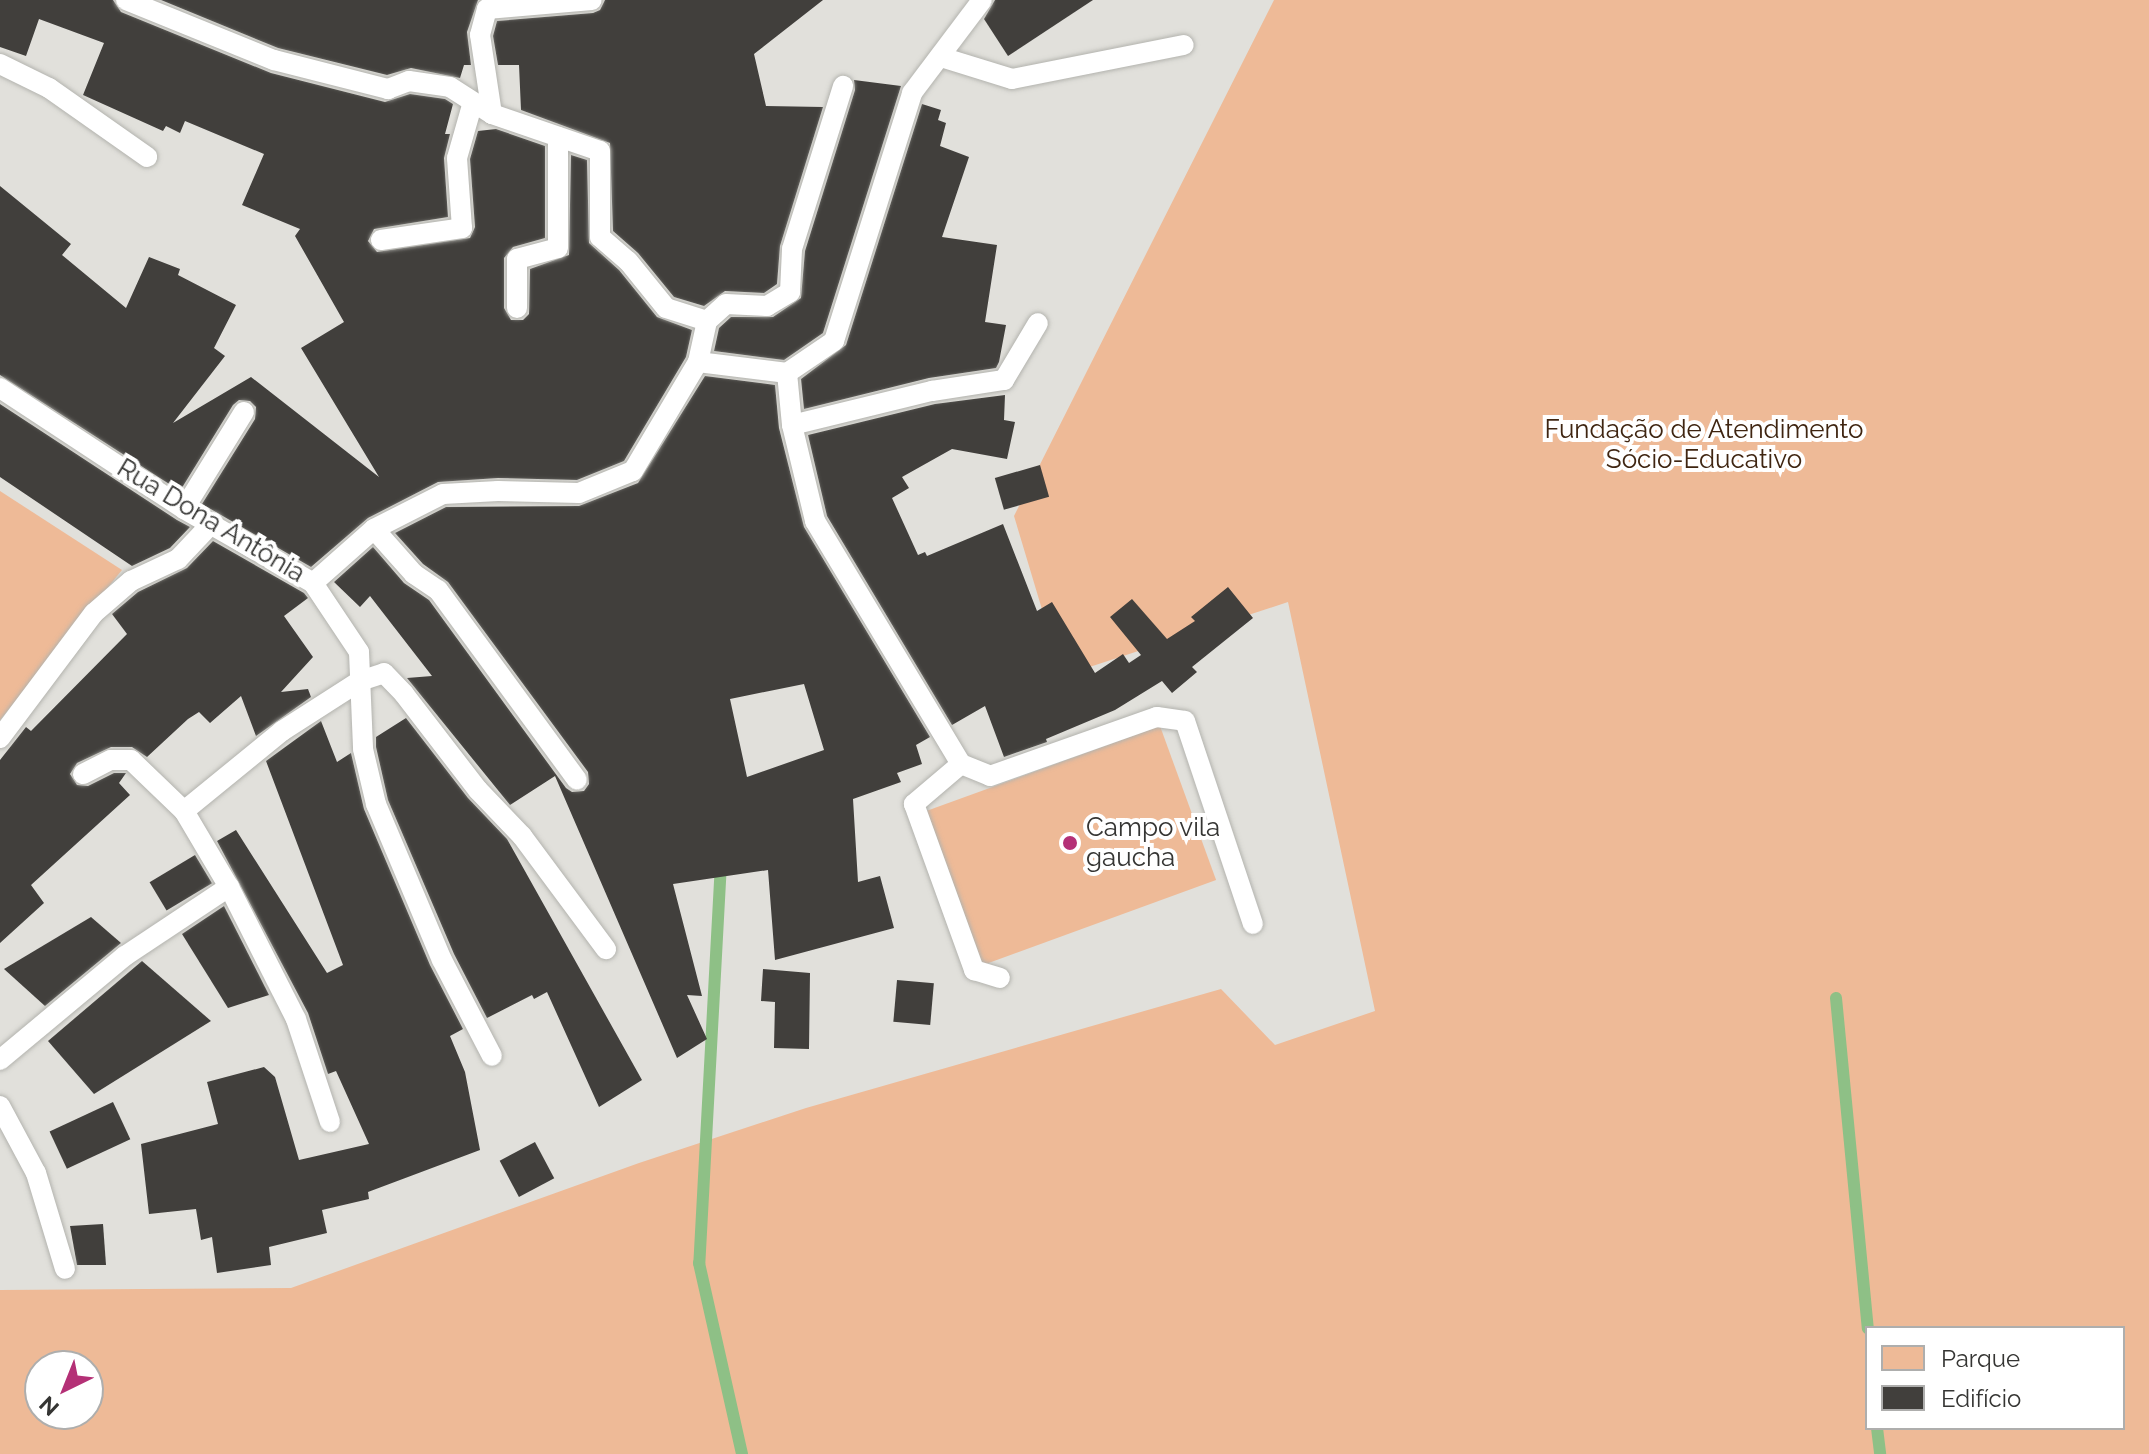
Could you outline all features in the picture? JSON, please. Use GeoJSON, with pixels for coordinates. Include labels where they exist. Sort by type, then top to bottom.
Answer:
{"type":"FeatureCollection","features":[{"type":"Feature","properties":{"kind":"lane"},"geometry":{"type":"LineString","coordinates":[[126,0],[274,60],[388,89],[409,81],[450,87],[492,114],[600,151],[600,237],[628,261],[666,308],[707,321]]}},
{"type":"Feature","properties":{"kind":"lane"},"geometry":{"type":"LineString","coordinates":[[492,114],[480,35],[487,9],[592,0]]}},
{"type":"Feature","properties":{"kind":"lane"},"geometry":{"type":"LineString","coordinates":[[698,362],[787,373],[834,341],[912,93],[982,0]]}},
{"type":"Feature","properties":{"kind":"lane"},"geometry":{"type":"LineString","coordinates":[[941,57],[1012,79],[1184,45]]}},
{"type":"Feature","properties":{"kind":"lane"},"geometry":{"type":"LineString","coordinates":[[0,64],[49,88],[147,157]]}},
{"type":"Feature","properties":{"kind":"lane"},"geometry":{"type":"LineString","coordinates":[[313,583],[374,529],[443,494],[498,491],[579,493],[633,471],[698,362],[707,321],[726,304],[767,306],[790,292],[792,249],[843,86]]}},
{"type":"Feature","properties":{"kind":"lane"},"geometry":{"type":"LineString","coordinates":[[381,240],[462,228],[457,158],[473,102]]}},
{"type":"Feature","properties":{"kind":"lane"},"geometry":{"type":"LineString","coordinates":[[517,308],[517,259],[558,248],[558,137]]}},
{"type":"Feature","properties":{"kind":"lane"},"geometry":{"type":"LineString","coordinates":[[792,425],[932,391],[1004,380],[1038,323]]}},
{"type":"Feature","properties":{"kind":"lane"},"geometry":{"type":"LineString","coordinates":[[787,373],[792,425],[815,521],[961,764],[990,776],[1157,717],[1185,721],[1253,924]]}},
{"type":"Feature","properties":{"kind":"lane","name":"Rua Dona Antônia"},"geometry":{"type":"LineString","coordinates":[[0,388],[184,509],[313,583],[359,652],[363,749],[376,804],[442,960],[492,1056]]}},
{"type":"Feature","properties":{"kind":"lane"},"geometry":{"type":"LineString","coordinates":[[184,509],[244,412]]}},
{"type":"Feature","properties":{"kind":"lane"},"geometry":{"type":"LineString","coordinates":[[0,738],[94,613],[131,581],[178,559],[212,523]]}},
{"type":"Feature","properties":{"kind":"lane"},"geometry":{"type":"LineString","coordinates":[[374,529],[414,574],[438,590],[577,780]]}},
{"type":"Feature","properties":{"kind":"lane"},"geometry":{"type":"LineString","coordinates":[[184,811],[282,731],[360,681],[384,673],[404,694],[478,790],[522,836],[606,949]]}},
{"type":"Feature","properties":{"kind":"lane"},"geometry":{"type":"LineString","coordinates":[[83,774],[111,760],[131,760],[184,811],[229,887],[296,1019],[330,1122]]}},
{"type":"Feature","properties":{"kind":"lane"},"geometry":{"type":"LineString","coordinates":[[961,764],[914,804],[974,970],[1000,978]]}},
{"type":"Feature","properties":{"kind":"lane"},"geometry":{"type":"LineString","coordinates":[[0,1060],[125,956],[229,887]]}},
{"type":"Feature","properties":{"kind":"lane"},"geometry":{"type":"LineString","coordinates":[[0,1106],[36,1173],[65,1269]]}},
{"type":"Feature","properties":{"kind":"green space","name":"Fundação de Atendimento Sócio-Educativo"},"geometry":{"type":"Polygon","coordinates":[[[1274,0],[2149,0],[2149,1454],[0,1454],[0,1290],[291,1288],[639,1163],[806,1108],[1221,989],[1275,1045],[1375,1011],[1288,602],[1062,676],[1014,516],[1274,0]]]}},
{"type":"Feature","properties":{"kind":"green space"},"geometry":{"type":"Polygon","coordinates":[[[0,491],[122,570],[0,720],[0,491]]]}},
{"type":"Feature","properties":{"kind":"green space","name":"Campo vila gaucha"},"geometry":{"type":"Polygon","coordinates":[[[1160,726],[1216,880],[983,965],[927,811],[1160,726]]]}},
{"type":"Feature","properties":{"kind":"building"},"geometry":{"type":"Polygon","coordinates":[[[0,0],[113,0],[121,12],[271,73],[385,102],[410,94],[445,99],[453,104],[445,134],[450,134],[444,158],[448,217],[374,229],[368,241],[377,252],[470,238],[475,227],[470,159],[478,131],[496,129],[545,146],[545,238],[513,247],[504,258],[504,308],[511,320],[523,320],[529,314],[530,269],[569,255],[571,155],[587,160],[589,243],[619,270],[657,317],[692,330],[686,357],[624,461],[577,480],[498,478],[438,482],[368,518],[311,567],[202,504],[255,419],[256,407],[250,401],[239,400],[233,405],[180,491],[0,375],[0,186],[71,244],[62,255],[126,308],[149,257],[180,269],[178,275],[236,305],[214,348],[225,356],[173,423],[251,377],[379,477],[301,348],[344,322],[295,236],[300,229],[242,205],[264,154],[185,121],[180,133],[166,126],[163,131],[83,95],[104,43],[39,19],[26,56],[0,47],[0,0]]]}},
{"type":"Feature","properties":{"kind":"building"},"geometry":{"type":"Polygon","coordinates":[[[161,0],[478,0],[467,32],[471,65],[464,65],[460,78],[411,68],[387,75],[278,48],[161,0]]]}},
{"type":"Feature","properties":{"kind":"building"},"geometry":{"type":"Polygon","coordinates":[[[605,0],[823,0],[754,54],[766,106],[823,107],[780,246],[777,284],[764,293],[725,291],[704,306],[674,297],[638,253],[613,231],[610,143],[521,110],[519,65],[498,65],[493,36],[497,21],[593,13],[600,10],[605,0]]]}},
{"type":"Feature","properties":{"kind":"building"},"geometry":{"type":"Polygon","coordinates":[[[995,0],[1093,0],[1008,56],[984,19],[995,0]]]}},
{"type":"Feature","properties":{"kind":"building"},"geometry":{"type":"Polygon","coordinates":[[[854,80],[901,86],[823,333],[784,360],[714,351],[719,328],[731,317],[773,317],[801,298],[805,251],[855,90],[854,80]]]}},
{"type":"Feature","properties":{"kind":"building"},"geometry":{"type":"Polygon","coordinates":[[[922,104],[941,110],[938,120],[946,123],[940,146],[969,157],[942,237],[997,245],[985,322],[1006,325],[999,362],[996,368],[929,378],[804,409],[801,379],[846,345],[922,104]]]}},
{"type":"Feature","properties":{"kind":"building"},"geometry":{"type":"Polygon","coordinates":[[[705,376],[775,385],[779,428],[804,527],[930,737],[916,745],[922,764],[897,773],[901,782],[853,799],[858,882],[880,876],[894,928],[775,960],[768,870],[673,884],[702,996],[687,995],[707,1039],[677,1058],[555,776],[510,805],[407,678],[432,676],[370,596],[360,607],[334,582],[373,547],[404,583],[429,600],[566,788],[572,792],[584,791],[589,784],[588,772],[448,582],[423,564],[395,533],[446,507],[579,506],[638,483],[705,376]],[[804,684],[730,699],[747,777],[824,750],[804,684]]]}},
{"type":"Feature","properties":{"kind":"building"},"geometry":{"type":"Polygon","coordinates":[[[1005,395],[1004,420],[1015,422],[1007,459],[952,449],[902,477],[909,488],[892,498],[918,555],[925,552],[927,556],[1003,524],[1037,611],[1052,602],[1095,673],[1123,654],[1129,663],[1141,655],[1110,617],[1132,599],[1167,639],[1195,621],[1191,617],[1228,587],[1253,618],[1192,667],[1197,672],[1172,693],[1162,681],[1115,710],[1046,739],[1047,742],[1004,757],[985,706],[952,725],[827,516],[808,435],[935,404],[1005,395]]]}},
{"type":"Feature","properties":{"kind":"building"},"geometry":{"type":"Polygon","coordinates":[[[0,404],[190,527],[170,548],[132,566],[0,477],[0,404]]]}},
{"type":"Feature","properties":{"kind":"building"},"geometry":{"type":"Polygon","coordinates":[[[1040,465],[1049,497],[1004,510],[995,478],[1040,465]]]}},
{"type":"Feature","properties":{"kind":"building"},"geometry":{"type":"Polygon","coordinates":[[[213,541],[308,598],[284,616],[313,657],[281,692],[308,689],[311,697],[256,736],[241,696],[210,723],[199,712],[188,719],[147,757],[132,747],[111,747],[77,763],[70,774],[77,785],[88,786],[114,773],[126,773],[119,783],[130,795],[31,885],[44,903],[0,943],[0,760],[26,727],[31,731],[127,634],[112,614],[138,592],[187,568],[213,541]]]}},
{"type":"Feature","properties":{"kind":"building"},"geometry":{"type":"Polygon","coordinates":[[[406,718],[468,798],[507,839],[642,1080],[599,1107],[547,992],[534,999],[532,995],[487,1018],[454,954],[388,800],[376,747],[376,737],[406,718]]]}},
{"type":"Feature","properties":{"kind":"building"},"geometry":{"type":"Polygon","coordinates":[[[321,721],[337,762],[351,753],[364,809],[430,965],[463,1029],[450,1036],[465,1072],[480,1150],[368,1192],[369,1199],[322,1210],[327,1233],[269,1247],[271,1265],[217,1273],[212,1237],[201,1240],[196,1209],[149,1214],[141,1144],[218,1124],[207,1082],[264,1067],[275,1077],[299,1160],[369,1144],[336,1071],[328,1074],[308,1013],[217,841],[236,830],[327,973],[343,965],[266,761],[321,721]]]}},
{"type":"Feature","properties":{"kind":"building"},"geometry":{"type":"Polygon","coordinates":[[[195,855],[212,883],[167,911],[150,882],[195,855]]]}},
{"type":"Feature","properties":{"kind":"building"},"geometry":{"type":"Polygon","coordinates":[[[224,906],[269,995],[228,1008],[182,934],[224,906]]]}},
{"type":"Feature","properties":{"kind":"building"},"geometry":{"type":"Polygon","coordinates":[[[91,917],[121,943],[45,1006],[4,969],[91,917]]]}},
{"type":"Feature","properties":{"kind":"building"},"geometry":{"type":"Polygon","coordinates":[[[142,961],[211,1021],[94,1094],[48,1041],[142,961]]]}},
{"type":"Feature","properties":{"kind":"building"},"geometry":{"type":"Polygon","coordinates":[[[763,969],[810,973],[809,1049],[774,1048],[775,1002],[761,1001],[763,969]]]}},
{"type":"Feature","properties":{"kind":"building"},"geometry":{"type":"Polygon","coordinates":[[[897,980],[934,983],[930,1025],[893,1022],[897,980]]]}},
{"type":"Feature","properties":{"kind":"building"},"geometry":{"type":"Polygon","coordinates":[[[113,1102],[130,1139],[67,1169],[50,1132],[113,1102]]]}},
{"type":"Feature","properties":{"kind":"building"},"geometry":{"type":"Polygon","coordinates":[[[535,1142],[554,1178],[519,1197],[500,1161],[535,1142]]]}},
{"type":"Feature","properties":{"kind":"building"},"geometry":{"type":"Polygon","coordinates":[[[103,1224],[106,1265],[77,1265],[70,1226],[103,1224]]]}},
{"type":"Feature","properties":{"kind":"waterway"},"geometry":{"type":"LineString","coordinates":[[721,863],[699,1263],[742,1454]]}},
{"type":"Feature","properties":{"kind":"waterway"},"geometry":{"type":"LineString","coordinates":[[1836,998],[1868,1326]]}},
{"type":"Feature","properties":{"kind":"waterway"},"geometry":{"type":"LineString","coordinates":[[1877,1430],[1880,1454]]}},
{"type":"Feature","properties":{"kind":"place","name":"Campo vila gaucha"},"geometry":{"type":"Point","coordinates":[1070,843]}}]}
